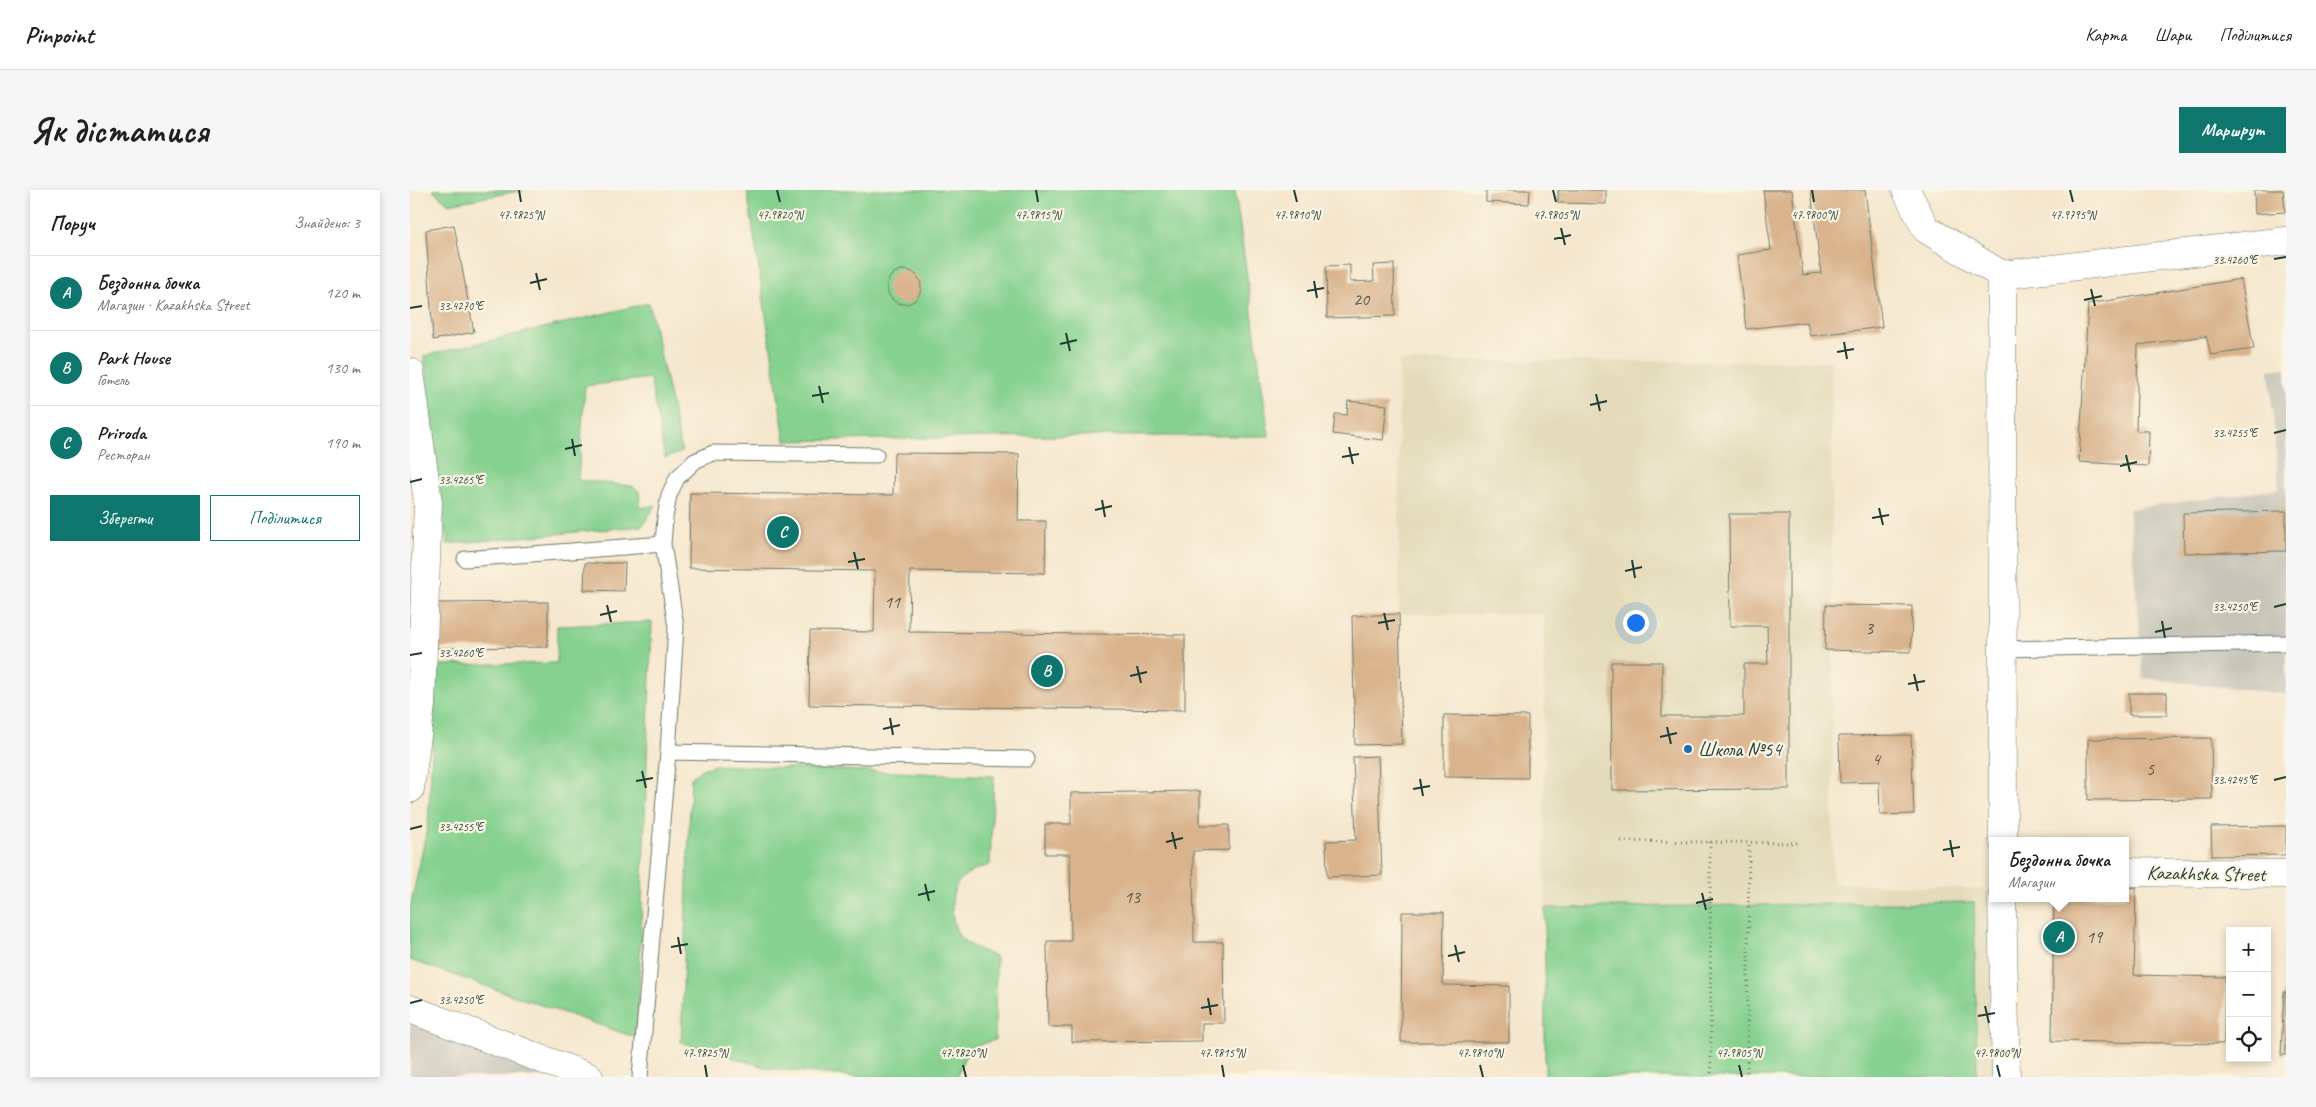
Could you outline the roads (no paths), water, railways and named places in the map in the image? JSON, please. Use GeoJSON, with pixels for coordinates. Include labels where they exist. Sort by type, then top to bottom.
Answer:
{"type":"FeatureCollection","features":[{"type":"Feature","properties":{"kind":"street"},"geometry":{"type":"LineString","coordinates":[[1906,190],[1926,229],[2002,275],[2286,241]]}},
{"type":"Feature","properties":{"kind":"street"},"geometry":{"type":"LineString","coordinates":[[2002,275],[2003,837]]}},
{"type":"Feature","properties":{"kind":"street"},"geometry":{"type":"LineString","coordinates":[[410,372],[428,502],[421,705],[410,790]]}},
{"type":"Feature","properties":{"kind":"street","name":"Kazakhska Street"},"geometry":{"type":"LineString","coordinates":[[2129,872],[2286,874]]}},
{"type":"Feature","properties":{"kind":"street"},"geometry":{"type":"LineString","coordinates":[[2002,902],[2006,1077]]}},
{"type":"Feature","properties":{"kind":"street"},"geometry":{"type":"LineString","coordinates":[[410,1009],[576,1075]]}},
{"type":"Feature","properties":{"kind":"lane"},"geometry":{"type":"LineString","coordinates":[[640,1077],[668,752],[676,627],[663,544],[669,495],[677,478],[695,461],[713,453],[876,455]]}},
{"type":"Feature","properties":{"kind":"lane"},"geometry":{"type":"LineString","coordinates":[[465,559],[663,544]]}},
{"type":"Feature","properties":{"kind":"lane"},"geometry":{"type":"LineString","coordinates":[[2002,649],[2286,643]]}},
{"type":"Feature","properties":{"kind":"lane"},"geometry":{"type":"LineString","coordinates":[[668,752],[1027,760]]}},
{"type":"Feature","properties":{"kind":"place","name":"Priroda"},"geometry":{"type":"Point","coordinates":[783,532]}},
{"type":"Feature","properties":{"kind":"place","name":"Park House"},"geometry":{"type":"Point","coordinates":[1047,671]}},
{"type":"Feature","properties":{"kind":"place","name":"Школа №54"},"geometry":{"type":"Point","coordinates":[1688,749]}},
{"type":"Feature","properties":{"kind":"place","name":"Бездонна бочка"},"geometry":{"type":"Point","coordinates":[2059,937]}}]}
